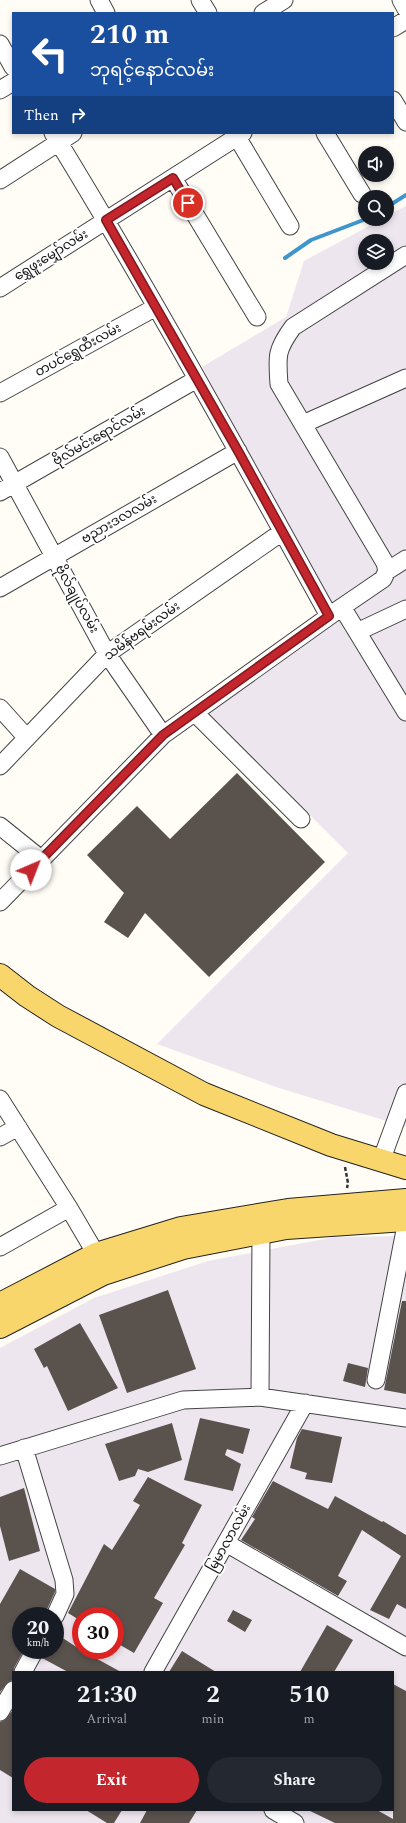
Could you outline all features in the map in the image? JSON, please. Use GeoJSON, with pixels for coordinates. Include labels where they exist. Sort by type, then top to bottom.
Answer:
{"type":"FeatureCollection","features":[{"type":"Feature","properties":{"kind":"main road"},"geometry":{"type":"LineString","coordinates":[[0,975],[27,996],[58,1016],[197,1091],[331,1145],[406,1168]]}},
{"type":"Feature","properties":{"kind":"main road"},"geometry":{"type":"LineString","coordinates":[[0,1327],[100,1264],[286,1228],[330,1215],[406,1200]]}},
{"type":"Feature","properties":{"kind":"main road"},"geometry":{"type":"LineString","coordinates":[[0,1304],[100,1264],[181,1228],[288,1210],[330,1215],[406,1220]]}},
{"type":"Feature","properties":{"kind":"street"},"geometry":{"type":"LineString","coordinates":[[99,0],[105,12]]}},
{"type":"Feature","properties":{"kind":"street"},"geometry":{"type":"LineString","coordinates":[[200,0],[207,12]]}},
{"type":"Feature","properties":{"kind":"street"},"geometry":{"type":"LineString","coordinates":[[265,12],[284,0]]}},
{"type":"Feature","properties":{"kind":"street"},"geometry":{"type":"LineString","coordinates":[[401,0],[406,9]]}},
{"type":"Feature","properties":{"kind":"street"},"geometry":{"type":"LineString","coordinates":[[394,27],[406,20]]}},
{"type":"Feature","properties":{"kind":"street"},"geometry":{"type":"LineString","coordinates":[[0,44],[12,65]]}},
{"type":"Feature","properties":{"kind":"street"},"geometry":{"type":"LineString","coordinates":[[0,90],[12,83]]}},
{"type":"Feature","properties":{"kind":"street"},"geometry":{"type":"LineString","coordinates":[[394,102],[406,122]]}},
{"type":"Feature","properties":{"kind":"street"},"geometry":{"type":"LineString","coordinates":[[0,180],[56,138],[70,134]]}},
{"type":"Feature","properties":{"kind":"street"},"geometry":{"type":"LineString","coordinates":[[326,134],[360,190]]}},
{"type":"Feature","properties":{"kind":"street"},"geometry":{"type":"LineString","coordinates":[[240,135],[290,226]]}},
{"type":"Feature","properties":{"kind":"street","name":"ရွှေဖူးမျှော်လမ်း"},"geometry":{"type":"LineString","coordinates":[[0,288],[240,135]]}},
{"type":"Feature","properties":{"kind":"street"},"geometry":{"type":"LineString","coordinates":[[56,138],[106,220],[156,307],[282,532],[335,612],[357,632],[406,712]]}},
{"type":"Feature","properties":{"kind":"street"},"geometry":{"type":"LineString","coordinates":[[173,178],[257,317]]}},
{"type":"Feature","properties":{"kind":"street"},"geometry":{"type":"LineString","coordinates":[[387,571],[385,563],[280,384],[277,362],[280,344],[293,327],[406,255]]}},
{"type":"Feature","properties":{"kind":"street","name":"တပင်ရွှေထီးလမ်း"},"geometry":{"type":"LineString","coordinates":[[0,393],[156,307]]}},
{"type":"Feature","properties":{"kind":"street"},"geometry":{"type":"LineString","coordinates":[[303,424],[406,378]]}},
{"type":"Feature","properties":{"kind":"street","name":"ဗိုလ်မင်းရောင်လမ်း"},"geometry":{"type":"LineString","coordinates":[[7,488],[197,379]]}},
{"type":"Feature","properties":{"kind":"street","name":"ဗညားဒလလမ်း"},"geometry":{"type":"LineString","coordinates":[[0,588],[238,451]]}},
{"type":"Feature","properties":{"kind":"street","name":"ဗိုလ်ချုပ်လမ်း"},"geometry":{"type":"LineString","coordinates":[[0,457],[7,488],[54,557],[107,654],[163,735]]}},
{"type":"Feature","properties":{"kind":"street","name":"သမိန်ဗရမ်းလမ်း"},"geometry":{"type":"LineString","coordinates":[[0,766],[107,654],[282,532]]}},
{"type":"Feature","properties":{"kind":"street"},"geometry":{"type":"LineString","coordinates":[[0,902],[163,735],[383,579],[387,571],[406,559]]}},
{"type":"Feature","properties":{"kind":"street"},"geometry":{"type":"LineString","coordinates":[[357,632],[406,609]]}},
{"type":"Feature","properties":{"kind":"street"},"geometry":{"type":"LineString","coordinates":[[0,708],[27,738]]}},
{"type":"Feature","properties":{"kind":"street"},"geometry":{"type":"LineString","coordinates":[[195,713],[301,819]]}},
{"type":"Feature","properties":{"kind":"street"},"geometry":{"type":"LineString","coordinates":[[0,826],[41,860]]}},
{"type":"Feature","properties":{"kind":"street"},"geometry":{"type":"LineString","coordinates":[[380,1161],[400,1128],[406,1094]]}},
{"type":"Feature","properties":{"kind":"street"},"geometry":{"type":"LineString","coordinates":[[0,1099],[69,1208],[100,1264]]}},
{"type":"Feature","properties":{"kind":"street"},"geometry":{"type":"LineString","coordinates":[[0,1137],[18,1127]]}},
{"type":"Feature","properties":{"kind":"street"},"geometry":{"type":"LineString","coordinates":[[0,1247],[69,1208]]}},
{"type":"Feature","properties":{"kind":"street"},"geometry":{"type":"LineString","coordinates":[[376,1380],[406,1225]]}},
{"type":"Feature","properties":{"kind":"street"},"geometry":{"type":"LineString","coordinates":[[260,1397],[261,1233]]}},
{"type":"Feature","properties":{"kind":"street"},"geometry":{"type":"LineString","coordinates":[[0,1456],[183,1400],[260,1397],[406,1418]]}},
{"type":"Feature","properties":{"kind":"street","name":"မြမာလာလမ်း"},"geometry":{"type":"LineString","coordinates":[[154,1671],[305,1403]]}},
{"type":"Feature","properties":{"kind":"street"},"geometry":{"type":"LineString","coordinates":[[24,1448],[64,1580],[65,1594],[59,1607]]}},
{"type":"Feature","properties":{"kind":"street"},"geometry":{"type":"LineString","coordinates":[[226,1543],[406,1648]]}},
{"type":"Feature","properties":{"kind":"street"},"geometry":{"type":"LineString","coordinates":[[24,1671],[30,1659]]}},
{"type":"Feature","properties":{"kind":"street"},"geometry":{"type":"LineString","coordinates":[[0,1712],[12,1692]]}},
{"type":"Feature","properties":{"kind":"street"},"geometry":{"type":"LineString","coordinates":[[275,1811],[295,1823]]}},
{"type":"Feature","properties":{"kind":"path"},"geometry":{"type":"LineString","coordinates":[[330,1215],[347,1191],[348,1184],[346,1169],[340,1157],[331,1145]]}},
{"type":"Feature","properties":{"kind":"shaded area"},"geometry":{"type":"Polygon","coordinates":[[[406,206],[406,1127],[276,1087],[157,1044],[348,853],[208,714],[339,621],[202,367],[286,317],[304,261],[369,226],[394,226],[394,212],[406,206]]]}},
{"type":"Feature","properties":{"kind":"shaded area"},"geometry":{"type":"Polygon","coordinates":[[[406,1236],[406,1823],[0,1823],[0,1348],[94,1298],[208,1261],[335,1237],[406,1236]]]}},
{"type":"Feature","properties":{"kind":"building"},"geometry":{"type":"Polygon","coordinates":[[[237,773],[325,862],[209,977],[145,913],[128,938],[104,922],[124,893],[87,855],[137,806],[170,839],[237,773]]]}},
{"type":"Feature","properties":{"kind":"building"},"geometry":{"type":"Polygon","coordinates":[[[168,1290],[196,1369],[127,1393],[99,1315],[168,1290]]]}},
{"type":"Feature","properties":{"kind":"building"},"geometry":{"type":"Polygon","coordinates":[[[402,1301],[406,1301],[406,1394],[384,1390],[402,1301]]]}},
{"type":"Feature","properties":{"kind":"building"},"geometry":{"type":"Polygon","coordinates":[[[80,1323],[118,1388],[68,1411],[47,1366],[44,1368],[34,1349],[80,1323]]]}},
{"type":"Feature","properties":{"kind":"building"},"geometry":{"type":"Polygon","coordinates":[[[348,1363],[368,1368],[365,1387],[343,1381],[348,1363]]]}},
{"type":"Feature","properties":{"kind":"building"},"geometry":{"type":"Polygon","coordinates":[[[200,1418],[250,1429],[243,1454],[227,1449],[225,1455],[241,1464],[233,1491],[184,1480],[200,1418]]]}},
{"type":"Feature","properties":{"kind":"building"},"geometry":{"type":"Polygon","coordinates":[[[172,1423],[182,1460],[148,1472],[138,1469],[135,1476],[119,1481],[105,1444],[172,1423]]]}},
{"type":"Feature","properties":{"kind":"building"},"geometry":{"type":"Polygon","coordinates":[[[302,1429],[342,1437],[332,1483],[305,1479],[307,1473],[290,1468],[297,1438],[302,1429]]]}},
{"type":"Feature","properties":{"kind":"building"},"geometry":{"type":"Polygon","coordinates":[[[148,1477],[202,1505],[182,1543],[185,1545],[154,1598],[163,1603],[134,1653],[124,1647],[124,1607],[72,1607],[72,1615],[68,1613],[104,1544],[112,1550],[140,1505],[133,1501],[148,1477]]]}},
{"type":"Feature","properties":{"kind":"building"},"geometry":{"type":"Polygon","coordinates":[[[273,1481],[328,1509],[335,1496],[406,1535],[406,1609],[397,1604],[389,1619],[370,1610],[401,1556],[362,1530],[338,1576],[347,1581],[338,1596],[241,1540],[255,1519],[252,1517],[273,1481]]]}},
{"type":"Feature","properties":{"kind":"building"},"geometry":{"type":"Polygon","coordinates":[[[24,1488],[40,1551],[9,1561],[0,1526],[0,1497],[24,1488]]]}},
{"type":"Feature","properties":{"kind":"building"},"geometry":{"type":"Polygon","coordinates":[[[20,1569],[55,1589],[55,1592],[48,1607],[12,1607],[12,1659],[19,1659],[14,1671],[12,1671],[12,1680],[8,1682],[0,1692],[0,1604],[20,1569]]]}},
{"type":"Feature","properties":{"kind":"building"},"geometry":{"type":"Polygon","coordinates":[[[233,1610],[252,1620],[245,1632],[227,1621],[233,1610]]]}},
{"type":"Feature","properties":{"kind":"building"},"geometry":{"type":"Polygon","coordinates":[[[327,1625],[353,1640],[335,1671],[301,1671],[327,1625]]]}},
{"type":"Feature","properties":{"kind":"building"},"geometry":{"type":"Polygon","coordinates":[[[64,1639],[72,1644],[72,1659],[97,1659],[119,1671],[66,1671],[44,1659],[64,1659],[64,1639]]]}},
{"type":"Feature","properties":{"kind":"building"},"geometry":{"type":"Polygon","coordinates":[[[182,1651],[214,1671],[170,1671],[182,1651]]]}},
{"type":"Feature","properties":{"kind":"building"},"geometry":{"type":"Polygon","coordinates":[[[394,1685],[406,1691],[406,1823],[335,1823],[310,1811],[379,1811],[393,1819],[394,1685]]]}},
{"type":"Feature","properties":{"kind":"building"},"geometry":{"type":"Polygon","coordinates":[[[12,1711],[12,1777],[0,1770],[0,1722],[5,1720],[12,1711]]]}},
{"type":"Feature","properties":{"kind":"building"},"geometry":{"type":"Polygon","coordinates":[[[88,1811],[121,1811],[114,1823],[107,1823],[88,1811]]]}},
{"type":"Feature","properties":{"kind":"building"},"geometry":{"type":"Polygon","coordinates":[[[146,1811],[196,1811],[189,1823],[140,1823],[146,1811]]]}},
{"type":"Feature","properties":{"kind":"waterway"},"geometry":{"type":"LineString","coordinates":[[394,203],[406,195]]}},
{"type":"Feature","properties":{"kind":"waterway"},"geometry":{"type":"LineString","coordinates":[[285,258],[311,240],[358,222]]}},
{"type":"Feature","properties":{"kind":"route"},"geometry":{"type":"LineString","coordinates":[[31,870],[163,735],[329,616],[238,451],[106,220],[173,178],[188,203]]}}]}
